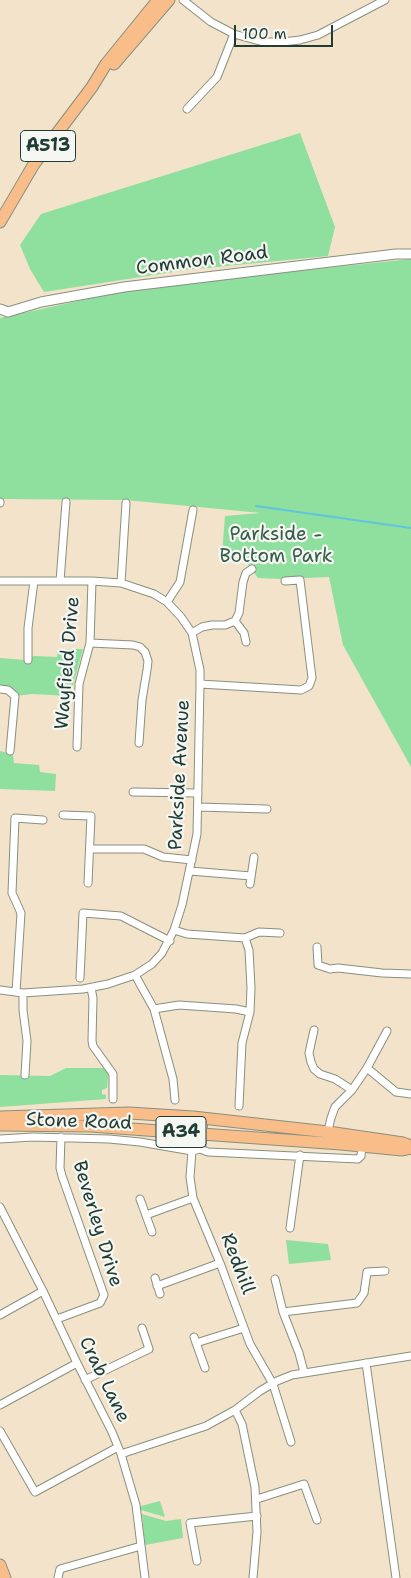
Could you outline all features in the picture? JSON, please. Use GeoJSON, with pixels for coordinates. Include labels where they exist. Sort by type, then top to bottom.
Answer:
{"type":"FeatureCollection","features":[{"type":"Feature","properties":{"kind":"highway","name":"A513"},"geometry":{"type":"LineString","coordinates":[[0,222],[34,164],[92,87],[106,64],[163,3]]}},
{"type":"Feature","properties":{"kind":"highway","name":"Stone Road"},"geometry":{"type":"LineString","coordinates":[[0,1117],[129,1113],[204,1118],[327,1138],[362,1146],[402,1150],[411,1147]]}},
{"type":"Feature","properties":{"kind":"highway","name":"Stone Road"},"geometry":{"type":"LineString","coordinates":[[0,1125],[90,1126],[202,1134],[327,1138],[403,1143],[411,1147]]}},
{"type":"Feature","properties":{"kind":"highway"},"geometry":{"type":"LineString","coordinates":[[0,1565],[6,1578]]}},
{"type":"Feature","properties":{"kind":"street"},"geometry":{"type":"LineString","coordinates":[[163,3],[173,4],[186,1],[211,22],[234,34],[263,42],[283,42],[318,35],[385,0]]}},
{"type":"Feature","properties":{"kind":"street"},"geometry":{"type":"LineString","coordinates":[[187,109],[217,77],[234,34]]}},
{"type":"Feature","properties":{"kind":"street","name":"Common Road"},"geometry":{"type":"LineString","coordinates":[[0,309],[8,312],[41,302],[124,287],[396,254],[411,254]]}},
{"type":"Feature","properties":{"kind":"street"},"geometry":{"type":"LineString","coordinates":[[60,581],[66,502]]}},
{"type":"Feature","properties":{"kind":"street"},"geometry":{"type":"LineString","coordinates":[[121,583],[126,503]]}},
{"type":"Feature","properties":{"kind":"street"},"geometry":{"type":"LineString","coordinates":[[167,602],[180,582],[193,510]]}},
{"type":"Feature","properties":{"kind":"street"},"geometry":{"type":"LineString","coordinates":[[192,633],[202,627],[225,625],[235,621],[238,614],[243,582],[246,573],[252,569]]}},
{"type":"Feature","properties":{"kind":"street"},"geometry":{"type":"LineString","coordinates":[[200,684],[301,690],[309,686],[312,678],[300,580],[285,581]]}},
{"type":"Feature","properties":{"kind":"street","name":"Parkside Avenue"},"geometry":{"type":"LineString","coordinates":[[0,581],[92,581],[121,583],[141,589],[167,602],[181,617],[192,633],[200,670],[197,834],[190,871],[170,941],[157,959],[135,975],[91,988],[20,992],[0,990]]}},
{"type":"Feature","properties":{"kind":"street"},"geometry":{"type":"LineString","coordinates":[[28,660],[28,628],[34,581]]}},
{"type":"Feature","properties":{"kind":"street","name":"Wayfield Drive"},"geometry":{"type":"LineString","coordinates":[[77,747],[79,684],[90,643],[92,581]]}},
{"type":"Feature","properties":{"kind":"street"},"geometry":{"type":"LineString","coordinates":[[235,621],[244,633],[246,642]]}},
{"type":"Feature","properties":{"kind":"street"},"geometry":{"type":"LineString","coordinates":[[90,643],[133,645],[140,647],[145,652],[148,661],[142,700],[139,744]]}},
{"type":"Feature","properties":{"kind":"street"},"geometry":{"type":"LineString","coordinates":[[0,689],[8,690],[15,696],[10,752]]}},
{"type":"Feature","properties":{"kind":"street"},"geometry":{"type":"LineString","coordinates":[[133,792],[198,793]]}},
{"type":"Feature","properties":{"kind":"street"},"geometry":{"type":"LineString","coordinates":[[198,807],[267,809]]}},
{"type":"Feature","properties":{"kind":"street"},"geometry":{"type":"LineString","coordinates":[[63,815],[91,816],[88,883]]}},
{"type":"Feature","properties":{"kind":"street"},"geometry":{"type":"LineString","coordinates":[[25,1075],[27,1041],[20,992],[21,913],[12,893],[15,818],[43,820]]}},
{"type":"Feature","properties":{"kind":"street"},"geometry":{"type":"LineString","coordinates":[[90,849],[144,849],[163,857],[192,860]]}},
{"type":"Feature","properties":{"kind":"street"},"geometry":{"type":"LineString","coordinates":[[190,871],[251,880],[254,857]]}},
{"type":"Feature","properties":{"kind":"street"},"geometry":{"type":"LineString","coordinates":[[80,978],[83,914],[121,916],[170,941]]}},
{"type":"Feature","properties":{"kind":"street"},"geometry":{"type":"LineString","coordinates":[[174,930],[187,934],[245,938],[259,932],[280,933]]}},
{"type":"Feature","properties":{"kind":"street"},"geometry":{"type":"LineString","coordinates":[[240,1106],[242,1043],[250,1012],[251,963],[245,938]]}},
{"type":"Feature","properties":{"kind":"street"},"geometry":{"type":"LineString","coordinates":[[317,947],[318,965],[330,969],[411,974]]}},
{"type":"Feature","properties":{"kind":"street"},"geometry":{"type":"LineString","coordinates":[[135,975],[154,1009],[173,1079],[174,1100]]}},
{"type":"Feature","properties":{"kind":"street"},"geometry":{"type":"LineString","coordinates":[[91,988],[93,998],[92,1041],[93,1046],[113,1074],[113,1099]]}},
{"type":"Feature","properties":{"kind":"street"},"geometry":{"type":"LineString","coordinates":[[154,1009],[179,1005],[236,1009],[250,1012]]}},
{"type":"Feature","properties":{"kind":"street"},"geometry":{"type":"LineString","coordinates":[[314,1030],[309,1053],[314,1069],[352,1090]]}},
{"type":"Feature","properties":{"kind":"street"},"geometry":{"type":"LineString","coordinates":[[327,1138],[335,1107],[352,1090],[368,1068],[387,1031]]}},
{"type":"Feature","properties":{"kind":"street"},"geometry":{"type":"LineString","coordinates":[[368,1068],[396,1092],[411,1094]]}},
{"type":"Feature","properties":{"kind":"street"},"geometry":{"type":"LineString","coordinates":[[204,1118],[200,1149],[208,1152],[358,1159],[361,1156],[362,1146]]}},
{"type":"Feature","properties":{"kind":"street","name":"Stone Road"},"geometry":{"type":"LineString","coordinates":[[0,1139],[61,1137],[140,1142],[192,1151],[200,1149]]}},
{"type":"Feature","properties":{"kind":"street","name":"Beverley Drive"},"geometry":{"type":"LineString","coordinates":[[57,1319],[100,1303],[104,1295],[62,1176],[60,1168],[61,1137]]}},
{"type":"Feature","properties":{"kind":"street","name":"Redhill"},"geometry":{"type":"LineString","coordinates":[[192,1151],[190,1176],[193,1198],[220,1263],[250,1344],[273,1384],[291,1442]]}},
{"type":"Feature","properties":{"kind":"street"},"geometry":{"type":"LineString","coordinates":[[290,1228],[300,1155]]}},
{"type":"Feature","properties":{"kind":"street"},"geometry":{"type":"LineString","coordinates":[[146,1215],[193,1198]]}},
{"type":"Feature","properties":{"kind":"street"},"geometry":{"type":"LineString","coordinates":[[140,1199],[152,1232]]}},
{"type":"Feature","properties":{"kind":"street","name":"Crab Lane"},"geometry":{"type":"LineString","coordinates":[[0,1207],[43,1290],[118,1446],[136,1505],[145,1578]]}},
{"type":"Feature","properties":{"kind":"street"},"geometry":{"type":"LineString","coordinates":[[160,1294],[156,1282],[220,1263]]}},
{"type":"Feature","properties":{"kind":"street"},"geometry":{"type":"LineString","coordinates":[[284,1312],[357,1303],[364,1293],[367,1272],[386,1271]]}},
{"type":"Feature","properties":{"kind":"street"},"geometry":{"type":"LineString","coordinates":[[275,1279],[304,1372]]}},
{"type":"Feature","properties":{"kind":"street"},"geometry":{"type":"LineString","coordinates":[[0,1314],[43,1290]]}},
{"type":"Feature","properties":{"kind":"street"},"geometry":{"type":"LineString","coordinates":[[86,1380],[149,1349],[142,1328]]}},
{"type":"Feature","properties":{"kind":"street"},"geometry":{"type":"LineString","coordinates":[[206,1368],[195,1340],[244,1328]]}},
{"type":"Feature","properties":{"kind":"street"},"geometry":{"type":"LineString","coordinates":[[121,1454],[198,1430],[235,1410],[260,1391],[292,1375],[411,1356]]}},
{"type":"Feature","properties":{"kind":"street"},"geometry":{"type":"LineString","coordinates":[[0,1405],[77,1363]]}},
{"type":"Feature","properties":{"kind":"street"},"geometry":{"type":"LineString","coordinates":[[366,1363],[396,1578]]}},
{"type":"Feature","properties":{"kind":"street"},"geometry":{"type":"LineString","coordinates":[[235,1410],[242,1424],[254,1477],[257,1516],[256,1560],[253,1578]]}},
{"type":"Feature","properties":{"kind":"street"},"geometry":{"type":"LineString","coordinates":[[0,1430],[35,1492],[118,1446]]}},
{"type":"Feature","properties":{"kind":"street"},"geometry":{"type":"LineString","coordinates":[[256,1499],[304,1484],[317,1520]]}},
{"type":"Feature","properties":{"kind":"street"},"geometry":{"type":"LineString","coordinates":[[196,1561],[190,1523],[257,1516]]}},
{"type":"Feature","properties":{"kind":"street"},"geometry":{"type":"LineString","coordinates":[[58,1578],[60,1570],[141,1546]]}},
{"type":"Feature","properties":{"kind":"green space"},"geometry":{"type":"Polygon","coordinates":[[[300,133],[335,227],[328,256],[186,270],[44,292],[30,269],[20,245],[41,214],[300,133]]]}},
{"type":"Feature","properties":{"kind":"green space","name":"Parkside - Bottom Park"},"geometry":{"type":"Polygon","coordinates":[[[411,259],[411,767],[343,645],[329,577],[258,578],[241,555],[222,554],[225,516],[261,513],[126,500],[0,499],[0,318],[124,291],[411,259]]]}},
{"type":"Feature","properties":{"kind":"green space"},"geometry":{"type":"Polygon","coordinates":[[[58,649],[83,649],[70,696],[32,694],[15,696],[0,689],[0,658],[25,660],[34,656],[57,657],[58,649]]]}},
{"type":"Feature","properties":{"kind":"green space"},"geometry":{"type":"Polygon","coordinates":[[[0,751],[13,754],[14,763],[39,765],[40,772],[56,774],[55,791],[0,789],[0,751]]]}},
{"type":"Feature","properties":{"kind":"green space"},"geometry":{"type":"Polygon","coordinates":[[[66,1068],[109,1068],[107,1088],[102,1090],[102,1094],[106,1095],[106,1099],[0,1107],[0,1075],[50,1076],[66,1068]]]}},
{"type":"Feature","properties":{"kind":"green space"},"geometry":{"type":"Polygon","coordinates":[[[286,1240],[328,1244],[331,1260],[289,1264],[286,1240]]]}},
{"type":"Feature","properties":{"kind":"green space"},"geometry":{"type":"Polygon","coordinates":[[[160,1501],[165,1517],[141,1510],[141,1506],[160,1501]]]}},
{"type":"Feature","properties":{"kind":"green space"},"geometry":{"type":"Polygon","coordinates":[[[142,1514],[166,1521],[181,1519],[183,1538],[145,1545],[142,1514]]]}},
{"type":"Feature","properties":{"kind":"waterway"},"geometry":{"type":"LineString","coordinates":[[256,506],[411,528]]}}]}
